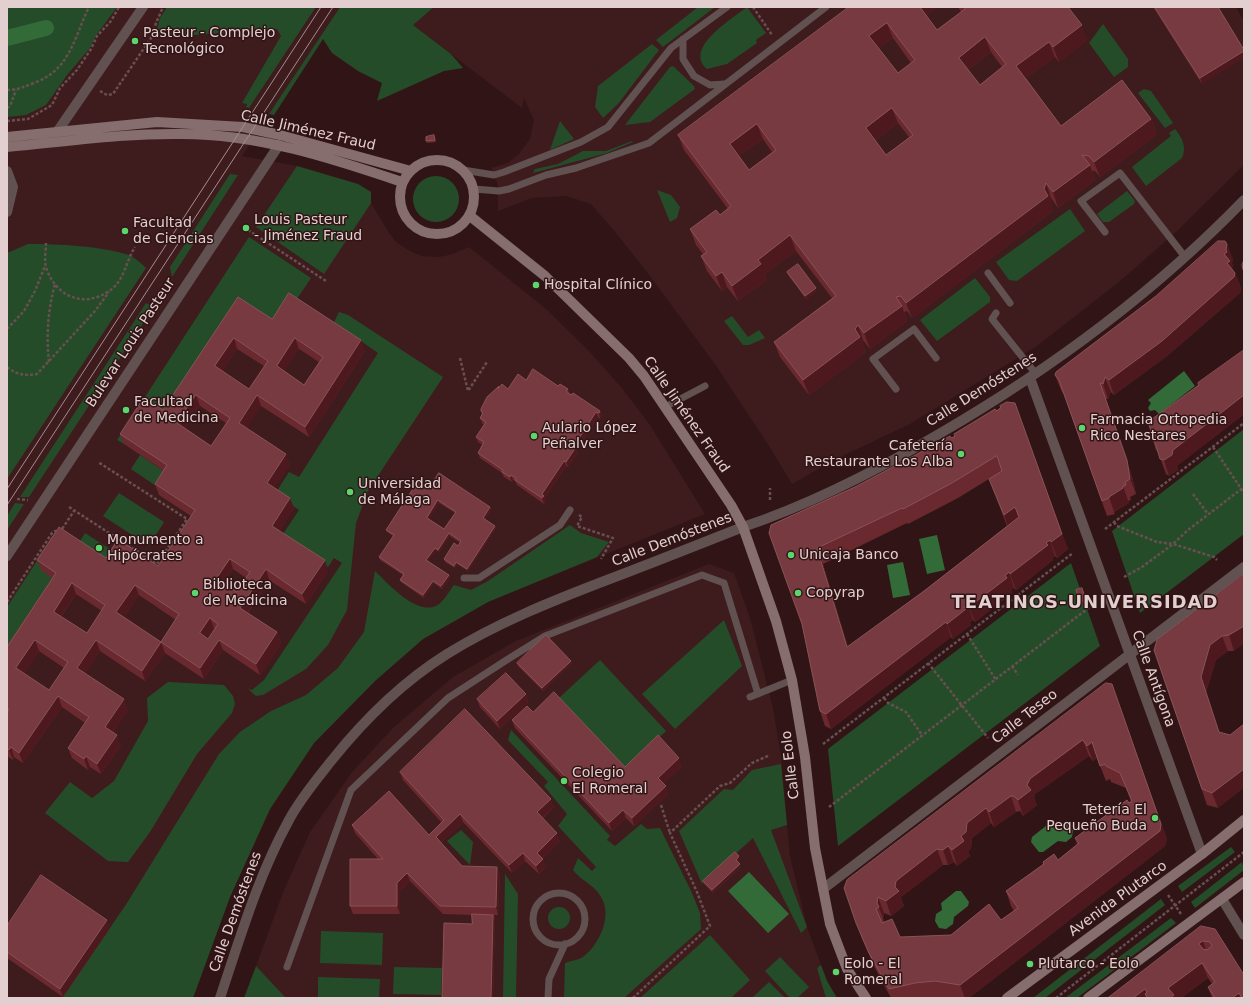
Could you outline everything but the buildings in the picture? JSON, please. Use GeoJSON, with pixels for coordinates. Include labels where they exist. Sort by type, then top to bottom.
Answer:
{"type":"FeatureCollection","features":[{"type":"Feature","properties":{"kind":"main road","name":"Calle Jiménez Fraud"},"geometry":{"type":"LineString","coordinates":[[7,137],[157,122],[243,127],[280,135],[411,170]]}},
{"type":"Feature","properties":{"kind":"main road","name":"Calle Jiménez Fraud"},"geometry":{"type":"LineString","coordinates":[[7,147],[133,134],[184,134],[237,137],[279,145],[342,162],[402,182]]}},
{"type":"Feature","properties":{"kind":"main road"},"geometry":{"type":"LineString","coordinates":[[442,160],[452,163],[463,170],[474,189],[474,203],[470,216],[463,224],[448,234],[433,235],[408,222],[401,208],[400,192],[402,182],[411,170],[427,161],[442,160]]}},
{"type":"Feature","properties":{"kind":"main road","name":"Calle Jiménez Fraud"},"geometry":{"type":"LineString","coordinates":[[470,216],[545,276],[618,347],[644,376],[731,505],[743,527]]}},
{"type":"Feature","properties":{"kind":"main road","name":"Calle Eolo"},"geometry":{"type":"LineString","coordinates":[[743,527],[776,621],[792,680],[805,757],[815,848],[830,924],[846,968],[866,998]]}},
{"type":"Feature","properties":{"kind":"main road","name":"Avenida Plutarco"},"geometry":{"type":"LineString","coordinates":[[1007,998],[1202,854],[1244,820]]}},
{"type":"Feature","properties":{"kind":"main road"},"geometry":{"type":"LineString","coordinates":[[1088,998],[1244,882]]}},
{"type":"Feature","properties":{"kind":"street"},"geometry":{"type":"LineString","coordinates":[[57,132],[143,7]]}},
{"type":"Feature","properties":{"kind":"street","name":"Bulevar Louis Pasteur"},"geometry":{"type":"LineString","coordinates":[[7,556],[279,145]]}},
{"type":"Feature","properties":{"kind":"street"},"geometry":{"type":"LineString","coordinates":[[7,171],[13,187],[7,212]]}},
{"type":"Feature","properties":{"kind":"street","name":"Calle Demóstenes"},"geometry":{"type":"LineString","coordinates":[[220,998],[249,909],[266,866],[289,819],[315,781],[346,742],[379,709],[415,677],[446,655],[479,636],[542,605],[815,500],[901,456],[994,402],[1078,345],[1158,282],[1244,200]]}},
{"type":"Feature","properties":{"kind":"street","name":"Calle Antígona"},"geometry":{"type":"LineString","coordinates":[[1033,376],[1129,655],[1202,854]]}},
{"type":"Feature","properties":{"kind":"street","name":"Calle Teseo"},"geometry":{"type":"LineString","coordinates":[[823,889],[1244,567]]}},
{"type":"Feature","properties":{"kind":"street"},"geometry":{"type":"LineString","coordinates":[[1222,899],[1244,935]]}},
{"type":"Feature","properties":{"kind":"lane"},"geometry":{"type":"LineString","coordinates":[[463,170],[494,175],[581,142],[608,127],[671,48],[727,7]]}},
{"type":"Feature","properties":{"kind":"lane"},"geometry":{"type":"LineString","coordinates":[[474,189],[498,190],[509,188],[576,168],[649,143],[826,7]]}},
{"type":"Feature","properties":{"kind":"lane"},"geometry":{"type":"LineString","coordinates":[[683,39],[683,59],[694,76],[710,85],[724,84]]}},
{"type":"Feature","properties":{"kind":"lane"},"geometry":{"type":"LineString","coordinates":[[1105,232],[1081,201],[1120,173],[1185,257]]}},
{"type":"Feature","properties":{"kind":"lane"},"geometry":{"type":"LineString","coordinates":[[988,273],[1010,303]]}},
{"type":"Feature","properties":{"kind":"lane"},"geometry":{"type":"LineString","coordinates":[[996,313],[992,319],[1033,376]]}},
{"type":"Feature","properties":{"kind":"lane"},"geometry":{"type":"LineString","coordinates":[[896,389],[873,359],[914,329],[936,358]]}},
{"type":"Feature","properties":{"kind":"lane"},"geometry":{"type":"LineString","coordinates":[[665,407],[705,386]]}},
{"type":"Feature","properties":{"kind":"lane"},"geometry":{"type":"LineString","coordinates":[[464,578],[479,578],[560,524],[570,510]]}},
{"type":"Feature","properties":{"kind":"lane"},"geometry":{"type":"LineString","coordinates":[[287,967],[351,790],[448,698],[545,636],[702,574],[724,584],[758,694]]}},
{"type":"Feature","properties":{"kind":"lane"},"geometry":{"type":"LineString","coordinates":[[750,697],[792,680]]}},
{"type":"Feature","properties":{"kind":"lane"},"geometry":{"type":"LineString","coordinates":[[548,998],[549,979],[565,944],[579,935],[584,924],[584,912],[576,898],[568,894],[552,894],[545,897],[535,909],[534,925],[537,933],[546,941],[557,945],[565,944]]}},
{"type":"Feature","properties":{"kind":"path"},"geometry":{"type":"LineString","coordinates":[[7,90],[16,90],[46,79],[65,61],[89,7]]}},
{"type":"Feature","properties":{"kind":"path"},"geometry":{"type":"LineString","coordinates":[[7,121],[28,119],[52,105],[60,88],[77,70],[91,49],[97,36],[110,21],[119,7]]}},
{"type":"Feature","properties":{"kind":"path"},"geometry":{"type":"LineString","coordinates":[[110,96],[113,94],[153,35],[156,23],[163,7]]}},
{"type":"Feature","properties":{"kind":"path"},"geometry":{"type":"LineString","coordinates":[[753,7],[772,33],[772,48]]}},
{"type":"Feature","properties":{"kind":"path"},"geometry":{"type":"LineString","coordinates":[[7,108],[16,90]]}},
{"type":"Feature","properties":{"kind":"path"},"geometry":{"type":"LineString","coordinates":[[248,230],[326,282]]}},
{"type":"Feature","properties":{"kind":"path"},"geometry":{"type":"LineString","coordinates":[[7,329],[24,311],[35,291],[45,266],[46,243]]}},
{"type":"Feature","properties":{"kind":"path"},"geometry":{"type":"LineString","coordinates":[[7,367],[13,372],[26,376],[37,374],[95,311],[109,291],[121,279],[129,256],[135,247]]}},
{"type":"Feature","properties":{"kind":"path"},"geometry":{"type":"LineString","coordinates":[[45,266],[55,284],[70,297],[81,300],[94,298],[109,291]]}},
{"type":"Feature","properties":{"kind":"path"},"geometry":{"type":"LineString","coordinates":[[49,362],[47,345],[49,307],[55,284]]}},
{"type":"Feature","properties":{"kind":"path"},"geometry":{"type":"LineString","coordinates":[[460,358],[468,392],[487,362]]}},
{"type":"Feature","properties":{"kind":"path"},"geometry":{"type":"LineString","coordinates":[[1105,529],[1244,423]]}},
{"type":"Feature","properties":{"kind":"path"},"geometry":{"type":"LineString","coordinates":[[1213,447],[1244,493]]}},
{"type":"Feature","properties":{"kind":"path"},"geometry":{"type":"LineString","coordinates":[[69,507],[157,564],[187,519],[98,462]]}},
{"type":"Feature","properties":{"kind":"path"},"geometry":{"type":"LineString","coordinates":[[1124,577],[1142,567],[1173,544],[1208,514],[1244,487]]}},
{"type":"Feature","properties":{"kind":"path"},"geometry":{"type":"LineString","coordinates":[[770,488],[770,500]]}},
{"type":"Feature","properties":{"kind":"path"},"geometry":{"type":"LineString","coordinates":[[1193,494],[1208,514]]}},
{"type":"Feature","properties":{"kind":"path"},"geometry":{"type":"LineString","coordinates":[[18,499],[29,500]]}},
{"type":"Feature","properties":{"kind":"path"},"geometry":{"type":"LineString","coordinates":[[570,510],[582,517],[577,526],[613,538],[601,560]]}},
{"type":"Feature","properties":{"kind":"path"},"geometry":{"type":"LineString","coordinates":[[7,602],[52,533],[55,531],[60,532],[74,511]]}},
{"type":"Feature","properties":{"kind":"path"},"geometry":{"type":"LineString","coordinates":[[1114,522],[1117,526],[1157,542],[1173,544],[1214,557],[1217,560]]}},
{"type":"Feature","properties":{"kind":"path"},"geometry":{"type":"LineString","coordinates":[[823,744],[1073,553]]}},
{"type":"Feature","properties":{"kind":"path"},"geometry":{"type":"LineString","coordinates":[[829,807],[1092,606]]}},
{"type":"Feature","properties":{"kind":"path"},"geometry":{"type":"LineString","coordinates":[[967,634],[996,680]]}},
{"type":"Feature","properties":{"kind":"path"},"geometry":{"type":"LineString","coordinates":[[928,664],[988,738]]}},
{"type":"Feature","properties":{"kind":"path"},"geometry":{"type":"LineString","coordinates":[[1012,666],[1018,675]]}},
{"type":"Feature","properties":{"kind":"path"},"geometry":{"type":"LineString","coordinates":[[884,698],[888,703],[906,712],[922,735]]}},
{"type":"Feature","properties":{"kind":"path"},"geometry":{"type":"LineString","coordinates":[[670,833],[720,786],[730,783],[752,763],[770,755]]}},
{"type":"Feature","properties":{"kind":"path"},"geometry":{"type":"LineString","coordinates":[[633,998],[710,926],[697,892],[670,833],[661,805]]}},
{"type":"Feature","properties":{"kind":"path"},"geometry":{"type":"LineString","coordinates":[[1056,998],[1244,852]]}},
{"type":"Feature","properties":{"kind":"path"},"geometry":{"type":"LineString","coordinates":[[1160,885],[1188,924]]}},
{"type":"Feature","properties":{"kind":"shaded area","name":"Universidad de Málaga"},"geometry":{"type":"Polygon","coordinates":[[[7,7],[311,7],[249,108],[316,7],[340,7],[242,156],[297,166],[358,184],[371,192],[371,203],[389,233],[397,243],[412,252],[422,256],[439,257],[453,254],[469,247],[545,308],[588,350],[621,387],[650,425],[705,514],[488,602],[423,639],[375,681],[314,743],[270,809],[230,897],[193,998],[7,998],[7,7]]]}},
{"type":"Feature","properties":{"kind":"shaded area"},"geometry":{"type":"Polygon","coordinates":[[[7,7],[117,7],[95,37],[90,48],[67,75],[46,105],[26,115],[7,117],[7,7]]]}},
{"type":"Feature","properties":{"kind":"shaded area"},"geometry":{"type":"Polygon","coordinates":[[[167,7],[316,7],[249,108],[246,107],[247,104],[242,103],[281,36],[277,29],[168,37],[156,33],[160,18],[167,7]]]}},
{"type":"Feature","properties":{"kind":"shaded area"},"geometry":{"type":"Polygon","coordinates":[[[340,7],[434,7],[413,25],[451,54],[463,68],[444,71],[377,101],[382,83],[358,71],[332,53],[323,39],[274,115],[269,114],[340,7]]]}},
{"type":"Feature","properties":{"kind":"shaded area"},"geometry":{"type":"Polygon","coordinates":[[[434,7],[1236,7],[1244,21],[1244,165],[1177,231],[1120,281],[1037,346],[910,424],[838,458],[792,484],[717,367],[647,272],[591,204],[566,196],[532,198],[498,211],[498,185],[491,168],[508,163],[518,155],[530,139],[534,120],[524,98],[522,108],[413,25],[434,7]]]}},
{"type":"Feature","properties":{"kind":"shaded area"},"geometry":{"type":"Polygon","coordinates":[[[698,7],[715,7],[663,47],[656,40],[698,7]]]}},
{"type":"Feature","properties":{"kind":"shaded area"},"geometry":{"type":"Polygon","coordinates":[[[747,7],[766,33],[756,40],[757,43],[727,64],[707,69],[701,61],[701,52],[705,43],[721,26],[747,7]]]}},
{"type":"Feature","properties":{"kind":"shaded area"},"geometry":{"type":"Polygon","coordinates":[[[1103,24],[1128,59],[1128,67],[1114,77],[1089,43],[1103,24]]]}},
{"type":"Feature","properties":{"kind":"shaded area"},"geometry":{"type":"Polygon","coordinates":[[[652,44],[659,50],[618,104],[603,118],[595,107],[598,86],[652,44]]]}},
{"type":"Feature","properties":{"kind":"shaded area"},"geometry":{"type":"Polygon","coordinates":[[[673,66],[694,86],[695,89],[650,122],[625,125],[670,67],[673,66]]]}},
{"type":"Feature","properties":{"kind":"shaded area"},"geometry":{"type":"Polygon","coordinates":[[[1144,89],[1151,91],[1173,123],[1165,128],[1138,93],[1144,89]]]}},
{"type":"Feature","properties":{"kind":"shaded area"},"geometry":{"type":"Polygon","coordinates":[[[560,121],[574,139],[550,150],[560,121]]]}},
{"type":"Feature","properties":{"kind":"shaded area"},"geometry":{"type":"Polygon","coordinates":[[[1175,129],[1184,146],[1182,158],[1146,186],[1132,167],[1171,136],[1169,133],[1175,129]]]}},
{"type":"Feature","properties":{"kind":"shaded area"},"geometry":{"type":"Polygon","coordinates":[[[632,141],[633,142],[607,153],[533,173],[535,169],[558,164],[583,151],[606,151],[632,141]]]}},
{"type":"Feature","properties":{"kind":"shaded area"},"geometry":{"type":"Polygon","coordinates":[[[297,166],[358,184],[371,192],[371,203],[324,274],[256,227],[297,166]]]}},
{"type":"Feature","properties":{"kind":"shaded area"},"geometry":{"type":"Polygon","coordinates":[[[230,174],[238,175],[172,277],[170,267],[230,174]]]}},
{"type":"Feature","properties":{"kind":"shaded area"},"geometry":{"type":"Polygon","coordinates":[[[436,176],[449,180],[455,186],[459,199],[455,212],[449,218],[436,222],[423,218],[417,212],[413,199],[417,186],[423,180],[436,176]]]}},
{"type":"Feature","properties":{"kind":"shaded area"},"geometry":{"type":"Polygon","coordinates":[[[657,190],[671,195],[680,207],[677,218],[670,222],[657,190]]]}},
{"type":"Feature","properties":{"kind":"shaded area"},"geometry":{"type":"Polygon","coordinates":[[[1127,191],[1135,201],[1134,204],[1109,222],[1103,222],[1097,214],[1127,191]]]}},
{"type":"Feature","properties":{"kind":"shaded area"},"geometry":{"type":"Polygon","coordinates":[[[1070,209],[1085,231],[1017,281],[1009,280],[996,262],[1070,209]]]}},
{"type":"Feature","properties":{"kind":"shaded area"},"geometry":{"type":"Polygon","coordinates":[[[249,237],[311,278],[276,330],[242,308],[167,421],[148,408],[124,444],[117,440],[249,237]]]}},
{"type":"Feature","properties":{"kind":"shaded area"},"geometry":{"type":"Polygon","coordinates":[[[28,244],[52,244],[106,249],[129,255],[146,268],[7,479],[7,253],[28,244]]]}},
{"type":"Feature","properties":{"kind":"shaded area"},"geometry":{"type":"Polygon","coordinates":[[[975,278],[990,297],[990,302],[937,341],[920,320],[975,278]]]}},
{"type":"Feature","properties":{"kind":"shaded area"},"geometry":{"type":"Polygon","coordinates":[[[146,303],[150,305],[149,314],[29,497],[20,497],[146,303]]]}},
{"type":"Feature","properties":{"kind":"shaded area"},"geometry":{"type":"Polygon","coordinates":[[[339,312],[348,315],[443,377],[368,491],[356,523],[347,610],[328,645],[306,669],[263,695],[256,696],[248,689],[252,690],[264,680],[342,563],[334,558],[328,567],[281,537],[299,510],[275,494],[289,472],[299,477],[378,353],[334,322],[339,312]]]}},
{"type":"Feature","properties":{"kind":"shaded area"},"geometry":{"type":"Polygon","coordinates":[[[732,316],[748,337],[759,330],[765,338],[749,345],[743,345],[724,321],[732,316]]]}},
{"type":"Feature","properties":{"kind":"shaded area"},"geometry":{"type":"Polygon","coordinates":[[[1184,371],[1195,386],[1159,414],[1155,410],[1150,411],[1148,408],[1151,403],[1148,400],[1184,371]]]}},
{"type":"Feature","properties":{"kind":"shaded area"},"geometry":{"type":"Polygon","coordinates":[[[1244,429],[1244,534],[1140,613],[1112,531],[1244,429]]]}},
{"type":"Feature","properties":{"kind":"shaded area"},"geometry":{"type":"Polygon","coordinates":[[[140,455],[171,476],[162,490],[131,469],[140,455]]]}},
{"type":"Feature","properties":{"kind":"shaded area"},"geometry":{"type":"Polygon","coordinates":[[[119,493],[164,522],[149,546],[103,516],[119,493]]]}},
{"type":"Feature","properties":{"kind":"shaded area"},"geometry":{"type":"Polygon","coordinates":[[[15,503],[24,504],[7,530],[7,516],[15,503]]]}},
{"type":"Feature","properties":{"kind":"shaded area"},"geometry":{"type":"Polygon","coordinates":[[[570,525],[581,533],[609,542],[597,557],[488,602],[423,639],[375,681],[314,743],[270,809],[230,897],[193,998],[62,998],[127,903],[219,754],[240,732],[271,711],[306,695],[338,668],[364,632],[375,571],[403,597],[420,606],[428,608],[439,604],[454,585],[471,590],[488,581],[570,525]]]}},
{"type":"Feature","properties":{"kind":"shaded area"},"geometry":{"type":"Polygon","coordinates":[[[55,533],[60,583],[7,663],[7,607],[55,533]]]}},
{"type":"Feature","properties":{"kind":"shaded area"},"geometry":{"type":"Polygon","coordinates":[[[85,533],[119,555],[110,568],[77,546],[85,533]]]}},
{"type":"Feature","properties":{"kind":"shaded area"},"geometry":{"type":"Polygon","coordinates":[[[937,535],[945,570],[927,574],[919,539],[937,535]]]}},
{"type":"Feature","properties":{"kind":"shaded area"},"geometry":{"type":"Polygon","coordinates":[[[903,562],[910,595],[893,598],[887,565],[903,562]]]}},
{"type":"Feature","properties":{"kind":"shaded area"},"geometry":{"type":"Polygon","coordinates":[[[1071,563],[1100,646],[838,846],[828,749],[1071,563]]]}},
{"type":"Feature","properties":{"kind":"shaded area","name":"Colegio El Romeral"},"geometry":{"type":"Polygon","coordinates":[[[709,564],[734,573],[750,618],[773,708],[781,756],[790,856],[807,927],[827,981],[837,998],[286,998],[256,966],[284,890],[310,832],[353,771],[394,727],[453,677],[516,641],[709,564]]]}},
{"type":"Feature","properties":{"kind":"shaded area"},"geometry":{"type":"Polygon","coordinates":[[[724,620],[742,666],[675,729],[642,694],[724,620]]]}},
{"type":"Feature","properties":{"kind":"shaded area"},"geometry":{"type":"Polygon","coordinates":[[[600,660],[666,731],[625,769],[559,698],[600,660]]]}},
{"type":"Feature","properties":{"kind":"shaded area"},"geometry":{"type":"Polygon","coordinates":[[[168,682],[224,685],[233,696],[235,704],[232,713],[197,754],[150,832],[128,862],[108,861],[45,813],[70,782],[92,798],[114,781],[148,721],[147,698],[168,682]]]}},
{"type":"Feature","properties":{"kind":"shaded area"},"geometry":{"type":"Polygon","coordinates":[[[511,730],[610,836],[607,840],[615,846],[641,824],[647,829],[660,828],[692,893],[700,913],[701,929],[624,998],[564,998],[565,963],[579,959],[589,952],[599,938],[606,913],[601,897],[595,889],[573,870],[578,858],[592,871],[596,867],[558,826],[567,814],[544,786],[548,782],[508,740],[511,730]]]}},
{"type":"Feature","properties":{"kind":"shaded area"},"geometry":{"type":"Polygon","coordinates":[[[781,764],[787,825],[771,830],[807,927],[801,933],[753,838],[702,884],[679,831],[724,789],[733,790],[752,770],[781,764]]]}},
{"type":"Feature","properties":{"kind":"shaded area"},"geometry":{"type":"Polygon","coordinates":[[[1061,823],[1068,824],[1073,830],[1072,837],[1066,842],[1058,841],[1043,852],[1039,852],[1031,842],[1032,837],[1047,825],[1054,828],[1061,823]]]}},
{"type":"Feature","properties":{"kind":"shaded area"},"geometry":{"type":"Polygon","coordinates":[[[461,830],[473,842],[470,865],[447,841],[461,830]]]}},
{"type":"Feature","properties":{"kind":"shaded area"},"geometry":{"type":"Polygon","coordinates":[[[1231,847],[1235,852],[1182,892],[1178,886],[1231,847]]]}},
{"type":"Feature","properties":{"kind":"shaded area"},"geometry":{"type":"Polygon","coordinates":[[[1242,862],[1244,870],[1195,908],[1191,902],[1242,862]]]}},
{"type":"Feature","properties":{"kind":"shaded area"},"geometry":{"type":"Polygon","coordinates":[[[749,872],[789,914],[768,933],[728,891],[749,872]]]}},
{"type":"Feature","properties":{"kind":"shaded area"},"geometry":{"type":"Polygon","coordinates":[[[505,874],[518,894],[516,998],[503,998],[505,874]]]}},
{"type":"Feature","properties":{"kind":"shaded area"},"geometry":{"type":"Polygon","coordinates":[[[956,891],[961,891],[969,902],[968,906],[954,917],[953,924],[946,929],[939,928],[935,921],[936,914],[942,910],[941,903],[956,891]]]}},
{"type":"Feature","properties":{"kind":"shaded area"},"geometry":{"type":"Polygon","coordinates":[[[1161,899],[1165,905],[1045,998],[1033,998],[1161,899]]]}},
{"type":"Feature","properties":{"kind":"shaded area"},"geometry":{"type":"Polygon","coordinates":[[[559,907],[567,910],[570,918],[567,926],[559,929],[551,926],[548,918],[551,910],[559,907]]]}},
{"type":"Feature","properties":{"kind":"shaded area"},"geometry":{"type":"Polygon","coordinates":[[[1171,918],[1176,923],[1077,998],[1065,998],[1171,918]]]}},
{"type":"Feature","properties":{"kind":"shaded area"},"geometry":{"type":"Polygon","coordinates":[[[321,931],[383,933],[382,965],[320,963],[321,931]]]}},
{"type":"Feature","properties":{"kind":"shaded area"},"geometry":{"type":"Polygon","coordinates":[[[710,935],[750,980],[731,998],[640,998],[710,935]]]}},
{"type":"Feature","properties":{"kind":"shaded area"},"geometry":{"type":"Polygon","coordinates":[[[780,957],[809,987],[797,998],[790,998],[765,971],[780,957]]]}},
{"type":"Feature","properties":{"kind":"shaded area"},"geometry":{"type":"Polygon","coordinates":[[[821,965],[827,981],[837,998],[826,998],[817,968],[821,965]]]}},
{"type":"Feature","properties":{"kind":"shaded area"},"geometry":{"type":"Polygon","coordinates":[[[256,966],[286,998],[244,998],[256,966]]]}},
{"type":"Feature","properties":{"kind":"shaded area"},"geometry":{"type":"Polygon","coordinates":[[[394,967],[442,968],[441,995],[393,994],[394,967]]]}},
{"type":"Feature","properties":{"kind":"shaded area"},"geometry":{"type":"Polygon","coordinates":[[[318,977],[380,979],[379,998],[318,998],[318,977]]]}},
{"type":"Feature","properties":{"kind":"shaded area"},"geometry":{"type":"Polygon","coordinates":[[[769,982],[785,998],[752,998],[769,982]]]}},
{"type":"Feature","properties":{"kind":"waterway"},"geometry":{"type":"LineString","coordinates":[[7,38],[46,28]]}},
{"type":"Feature","properties":{"kind":"tram line"},"geometry":{"type":"LineString","coordinates":[[7,489],[321,7]]}},
{"type":"Feature","properties":{"kind":"tram line"},"geometry":{"type":"LineString","coordinates":[[7,505],[333,7]]}},
{"type":"Feature","properties":{"kind":"place","name":"Pasteur - Complejo Tecnológico"},"geometry":{"type":"Point","coordinates":[135,41]}},
{"type":"Feature","properties":{"kind":"place","name":"Louis Pasteur - Jiménez Fraud"},"geometry":{"type":"Point","coordinates":[246,228]}},
{"type":"Feature","properties":{"kind":"place","name":"Facultad de Ciencias"},"geometry":{"type":"Point","coordinates":[125,231]}},
{"type":"Feature","properties":{"kind":"place","name":"Hospital Clínico"},"geometry":{"type":"Point","coordinates":[536,285]}},
{"type":"Feature","properties":{"kind":"place","name":"Facultad de Medicina"},"geometry":{"type":"Point","coordinates":[126,410]}},
{"type":"Feature","properties":{"kind":"place","name":"Farmacia Ortopedia Rico Nestares"},"geometry":{"type":"Point","coordinates":[1082,428]}},
{"type":"Feature","properties":{"kind":"place","name":"Aulario López Peñalver"},"geometry":{"type":"Point","coordinates":[534,436]}},
{"type":"Feature","properties":{"kind":"place","name":"Cafetería Restaurante Los Alba"},"geometry":{"type":"Point","coordinates":[961,454]}},
{"type":"Feature","properties":{"kind":"place","name":"Universidad de Málaga"},"geometry":{"type":"Point","coordinates":[350,492]}},
{"type":"Feature","properties":{"kind":"place","name":"Monumento a Hipócrates"},"geometry":{"type":"Point","coordinates":[99,548]}},
{"type":"Feature","properties":{"kind":"place","name":"Unicaja Banco"},"geometry":{"type":"Point","coordinates":[791,555]}},
{"type":"Feature","properties":{"kind":"place","name":"Biblioteca de Medicina"},"geometry":{"type":"Point","coordinates":[195,593]}},
{"type":"Feature","properties":{"kind":"place","name":"Copyrap"},"geometry":{"type":"Point","coordinates":[798,593]}},
{"type":"Feature","properties":{"kind":"place","name":"Colegio El Romeral"},"geometry":{"type":"Point","coordinates":[564,781]}},
{"type":"Feature","properties":{"kind":"place","name":"Tetería El Pequeño Buda"},"geometry":{"type":"Point","coordinates":[1155,818]}},
{"type":"Feature","properties":{"kind":"place","name":"Plutarco - Eolo"},"geometry":{"type":"Point","coordinates":[1030,964]}},
{"type":"Feature","properties":{"kind":"place","name":"Eolo - El Romeral"},"geometry":{"type":"Point","coordinates":[836,972]}},
{"type":"Feature","properties":{"kind":"district","name":"TEATINOS-UNIVERSIDAD"},"geometry":{"type":"Point","coordinates":[1085,603]}}]}
